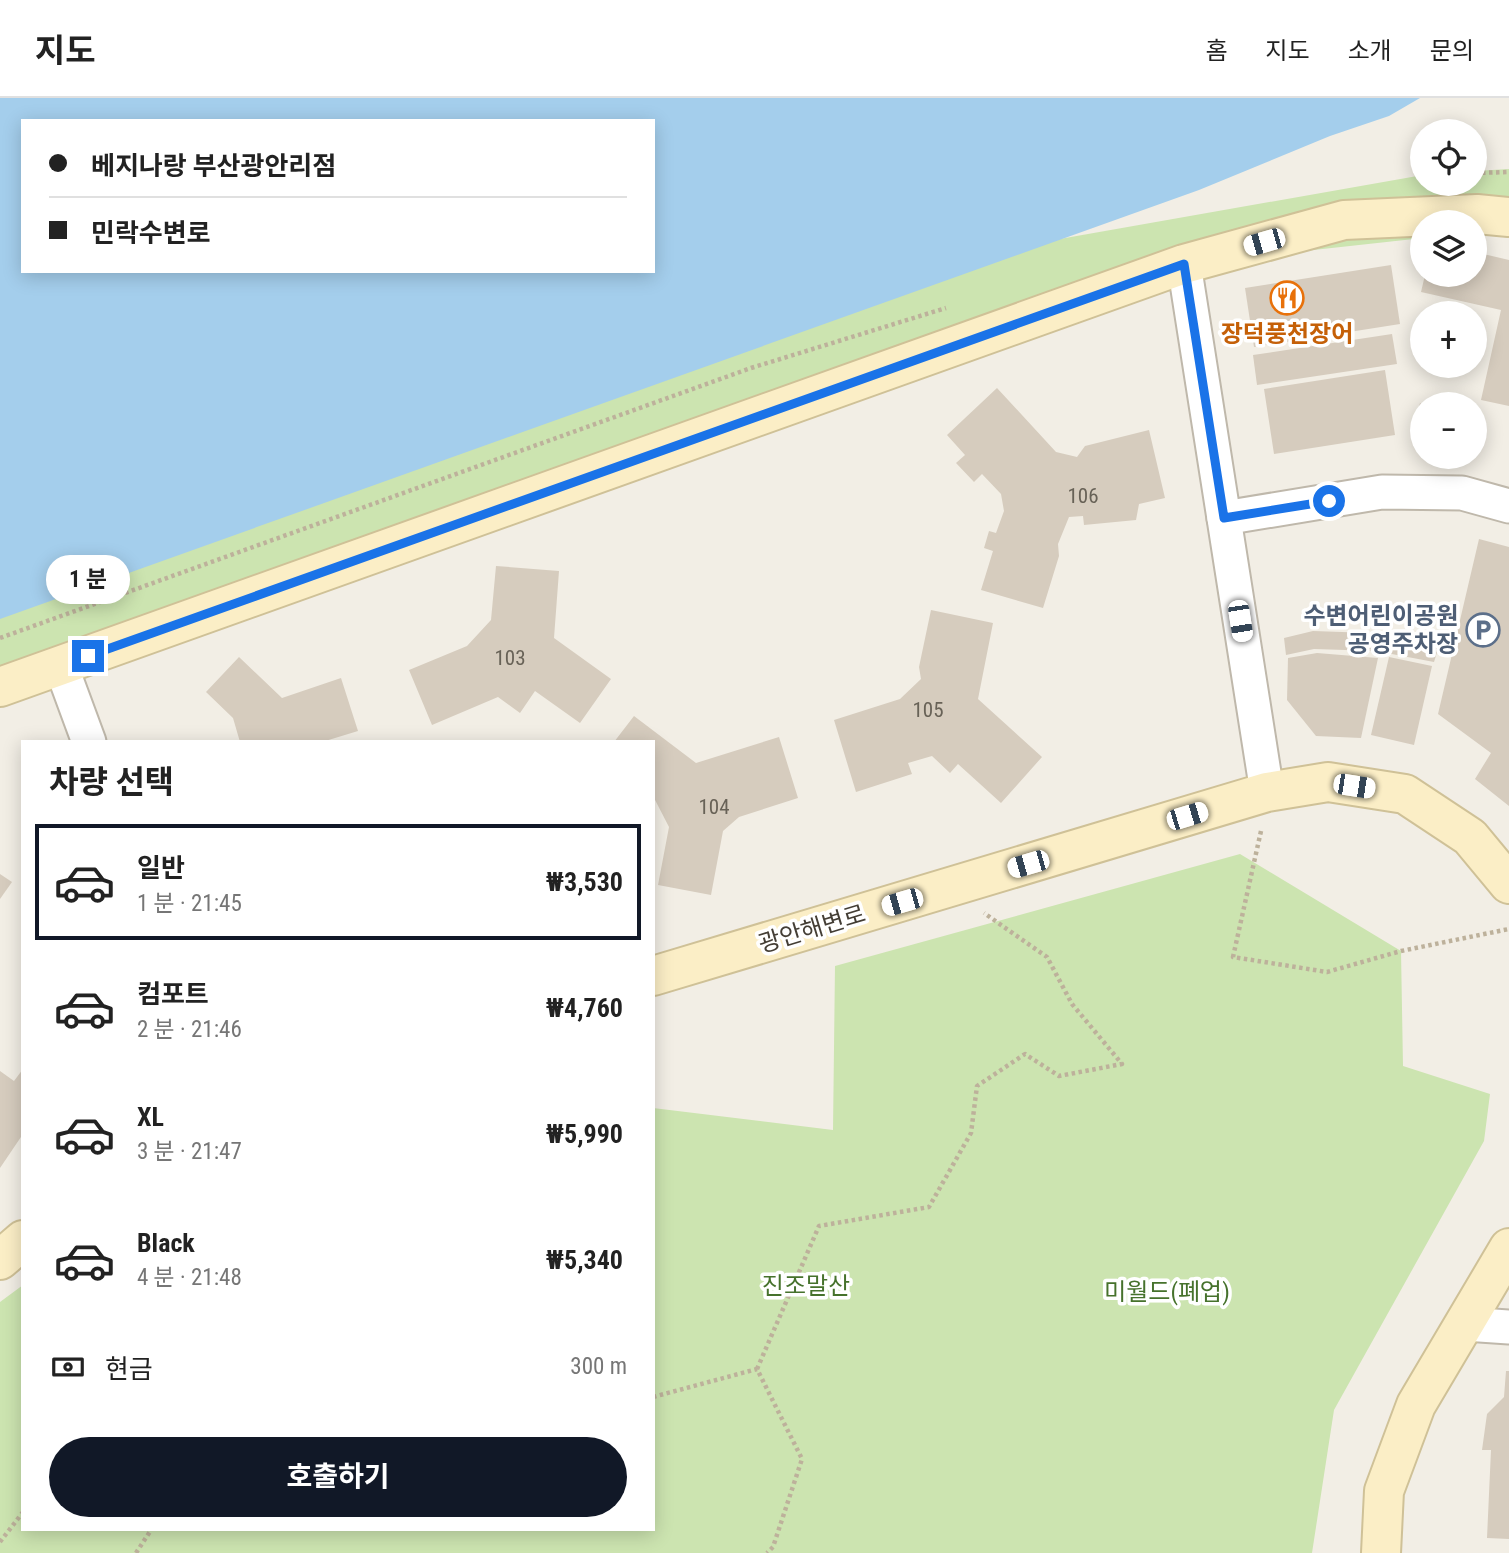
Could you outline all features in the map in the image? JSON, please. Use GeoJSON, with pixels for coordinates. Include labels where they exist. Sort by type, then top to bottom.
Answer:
{"type":"FeatureCollection","features":[{"type":"Feature","properties":{"kind":"street"},"geometry":{"type":"LineString","coordinates":[[0,687],[1184,264],[1344,220],[1476,214],[1509,217]]}},
{"type":"Feature","properties":{"kind":"street"},"geometry":{"type":"LineString","coordinates":[[1184,264],[1267,792]]}},
{"type":"Feature","properties":{"kind":"street"},"geometry":{"type":"LineString","coordinates":[[1224,518],[1382,492],[1462,493],[1509,506]]}},
{"type":"Feature","properties":{"kind":"street"},"geometry":{"type":"LineString","coordinates":[[61,666],[88,740]]}},
{"type":"Feature","properties":{"kind":"street","name":"광안해변로"},"geometry":{"type":"LineString","coordinates":[[655,975],[1267,792],[1328,782],[1405,794],[1470,837],[1509,884]]}},
{"type":"Feature","properties":{"kind":"street"},"geometry":{"type":"LineString","coordinates":[[0,1260],[21,1242]]}},
{"type":"Feature","properties":{"kind":"street"},"geometry":{"type":"LineString","coordinates":[[1381,1553],[1384,1491],[1416,1405],[1509,1248]]}},
{"type":"Feature","properties":{"kind":"street"},"geometry":{"type":"LineString","coordinates":[[1465,1324],[1509,1327]]}},
{"type":"Feature","properties":{"kind":"path"},"geometry":{"type":"LineString","coordinates":[[1487,173],[1509,172]]}},
{"type":"Feature","properties":{"kind":"path"},"geometry":{"type":"LineString","coordinates":[[1267,792],[1256,864],[1233,957],[1327,972],[1401,951],[1509,929]]}},
{"type":"Feature","properties":{"kind":"path"},"geometry":{"type":"LineString","coordinates":[[767,1553],[773,1547],[802,1460],[757,1369],[819,1226],[929,1207],[971,1133],[977,1086],[1025,1054],[1059,1076],[1122,1064],[1072,1004],[1047,957],[948,888]]}},
{"type":"Feature","properties":{"kind":"path"},"geometry":{"type":"LineString","coordinates":[[655,1395],[757,1369]]}},
{"type":"Feature","properties":{"kind":"path"},"geometry":{"type":"LineString","coordinates":[[0,1542],[21,1515]]}},
{"type":"Feature","properties":{"kind":"path"},"geometry":{"type":"LineString","coordinates":[[136,1553],[150,1531]]}},
{"type":"Feature","properties":{"kind":"green space"},"geometry":{"type":"Polygon","coordinates":[[[1509,169],[1509,233],[1487,234],[1487,210],[1410,210],[1410,239],[1184,264],[0,685],[0,599],[1020,246],[1410,177],[1410,196],[1487,196],[1487,170],[1509,169]]]}},
{"type":"Feature","properties":{"kind":"green space"},"geometry":{"type":"Polygon","coordinates":[[[1240,854],[1401,951],[1403,1066],[1490,1094],[1484,1141],[1334,1410],[1312,1553],[0,1553],[0,1302],[21,1286],[21,1531],[655,1531],[655,1108],[833,1130],[835,966],[1240,854]]]}},
{"type":"Feature","properties":{"kind":"water"},"geometry":{"type":"Polygon","coordinates":[[[0,98],[1420,98],[1389,116],[1330,136],[1199,190],[0,619],[0,98]]]}},
{"type":"Feature","properties":{"kind":"building"},"geometry":{"type":"Polygon","coordinates":[[[1487,255],[1509,260],[1509,406],[1487,401],[1487,392],[1483,392],[1501,310],[1487,307],[1487,301],[1461,301],[1421,292],[1422,287],[1487,287],[1487,255]]]}},
{"type":"Feature","properties":{"kind":"building"},"geometry":{"type":"Polygon","coordinates":[[[1391,265],[1400,324],[1254,347],[1245,288],[1391,265]]]}},
{"type":"Feature","properties":{"kind":"building"},"geometry":{"type":"Polygon","coordinates":[[[1392,334],[1397,364],[1257,385],[1253,355],[1392,334]]]}},
{"type":"Feature","properties":{"kind":"building"},"geometry":{"type":"Polygon","coordinates":[[[1385,370],[1395,435],[1274,454],[1264,389],[1385,370]]]}},
{"type":"Feature","properties":{"kind":"building"},"geometry":{"type":"Polygon","coordinates":[[[997,388],[1056,452],[1077,457],[1085,446],[1149,430],[1165,498],[1139,504],[1136,520],[1084,525],[1083,516],[1069,517],[1058,544],[1059,556],[1043,608],[981,590],[993,551],[984,548],[989,531],[996,533],[1004,511],[1001,494],[982,474],[974,482],[956,463],[965,455],[947,435],[997,388]]]}},
{"type":"Feature","properties":{"kind":"building","name":"수변어린이공원 공영주차장"},"geometry":{"type":"Polygon","coordinates":[[[1479,539],[1509,547],[1509,806],[1475,779],[1491,753],[1438,714],[1479,539]]]}},
{"type":"Feature","properties":{"kind":"building"},"geometry":{"type":"Polygon","coordinates":[[[496,566],[559,571],[554,638],[611,679],[580,723],[535,691],[520,713],[498,697],[432,725],[409,670],[467,646],[491,620],[496,566]]]}},
{"type":"Feature","properties":{"kind":"building"},"geometry":{"type":"Polygon","coordinates":[[[931,610],[993,623],[978,699],[1042,757],[1001,803],[958,764],[950,773],[932,756],[908,763],[912,774],[856,792],[834,720],[900,699],[921,679],[919,667],[931,610]]]}},
{"type":"Feature","properties":{"kind":"building"},"geometry":{"type":"Polygon","coordinates":[[[1313,631],[1371,633],[1439,646],[1434,662],[1376,651],[1314,649],[1286,655],[1284,638],[1313,631]]]}},
{"type":"Feature","properties":{"kind":"building"},"geometry":{"type":"Polygon","coordinates":[[[1317,653],[1378,658],[1361,738],[1316,736],[1287,700],[1288,658],[1317,653]]]}},
{"type":"Feature","properties":{"kind":"building"},"geometry":{"type":"Polygon","coordinates":[[[239,657],[282,698],[341,678],[358,731],[329,740],[239,740],[233,718],[206,692],[239,657]]]}},
{"type":"Feature","properties":{"kind":"building"},"geometry":{"type":"Polygon","coordinates":[[[1389,657],[1432,666],[1414,745],[1371,735],[1389,657]]]}},
{"type":"Feature","properties":{"kind":"building"},"geometry":{"type":"Polygon","coordinates":[[[634,716],[696,763],[779,737],[798,798],[739,817],[723,831],[711,895],[658,885],[669,827],[655,800],[655,740],[616,740],[634,716]]]}},
{"type":"Feature","properties":{"kind":"building"},"geometry":{"type":"Polygon","coordinates":[[[0,874],[12,882],[0,899],[0,874]]]}},
{"type":"Feature","properties":{"kind":"building"},"geometry":{"type":"Polygon","coordinates":[[[0,1071],[14,1081],[21,1072],[21,1137],[0,1168],[0,1071]]]}},
{"type":"Feature","properties":{"kind":"building"},"geometry":{"type":"Polygon","coordinates":[[[1506,1371],[1509,1371],[1509,1539],[1487,1538],[1491,1450],[1482,1450],[1487,1414],[1504,1397],[1506,1371]]]}},
{"type":"Feature","properties":{"kind":"place","name":"장덕풍천장어"},"geometry":{"type":"Point","coordinates":[1287,298]}},
{"type":"Feature","properties":{"kind":"place","name":"수변어린이공원 공영주차장"},"geometry":{"type":"Point","coordinates":[1483,630]}},
{"type":"Feature","properties":{"kind":"route"},"geometry":{"type":"LineString","coordinates":[[88,656],[1184,264],[1224,518],[1329,501]]}},
{"type":"Feature","properties":{"kind":"park label","name":"진조말산"},"geometry":{"type":"Point","coordinates":[806,1286]}},
{"type":"Feature","properties":{"kind":"park label","name":"미월드(폐업)"},"geometry":{"type":"Point","coordinates":[1167,1292]}}]}
